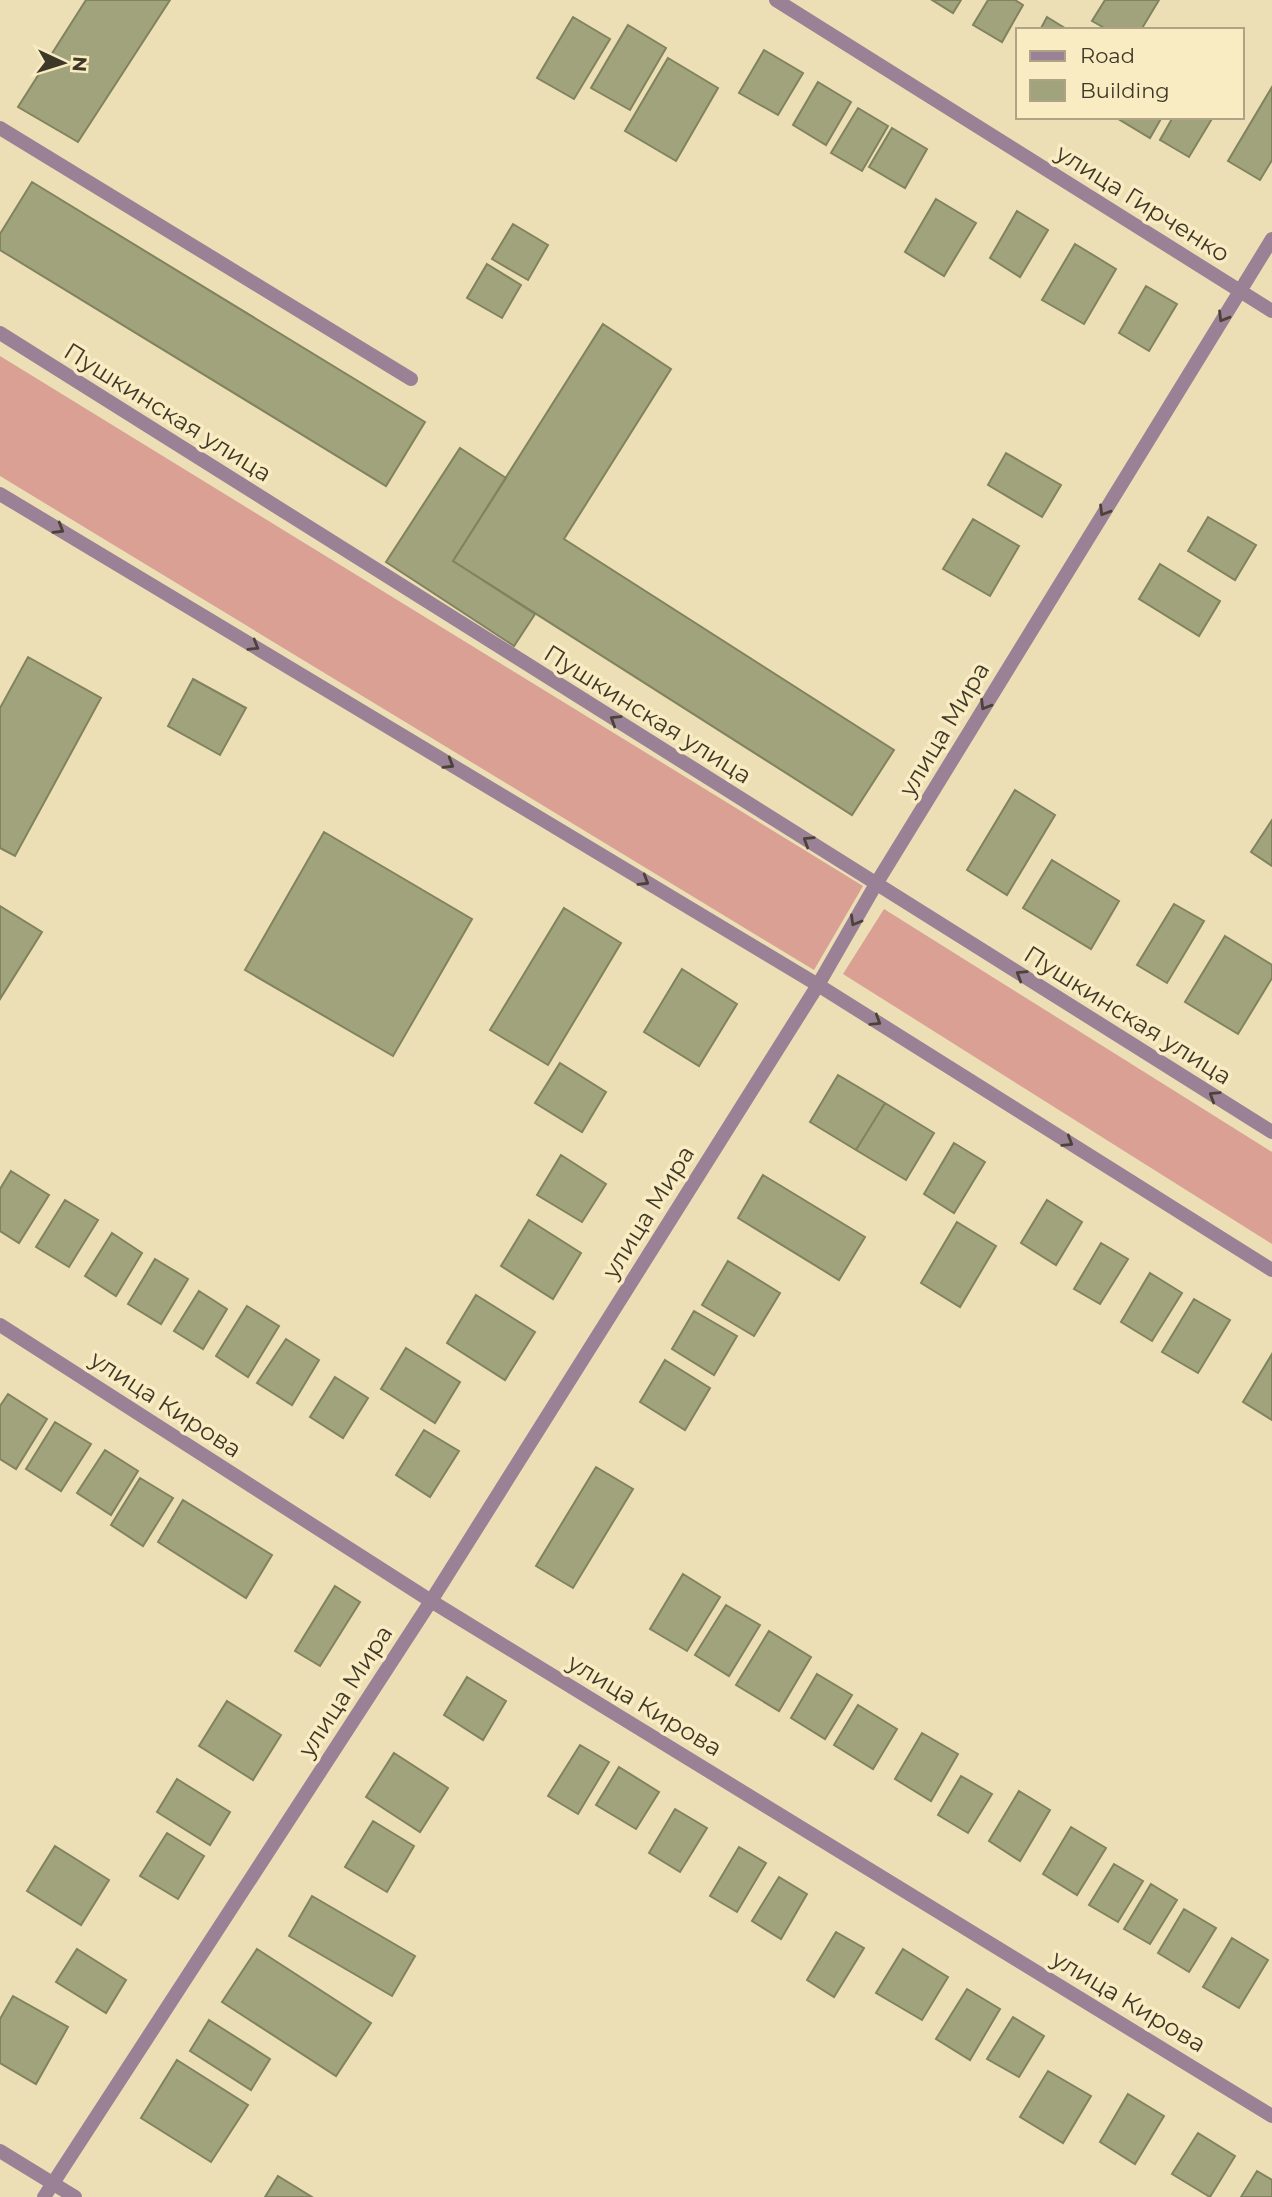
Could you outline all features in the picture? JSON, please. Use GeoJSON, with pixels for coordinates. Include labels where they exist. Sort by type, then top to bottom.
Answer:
{"type":"FeatureCollection","features":[{"type":"Feature","properties":{"kind":"street","name":"улица Гирченко"},"geometry":{"type":"LineString","coordinates":[[776,0],[1272,311]]}},
{"type":"Feature","properties":{"kind":"street"},"geometry":{"type":"LineString","coordinates":[[0,128],[411,379]]}},
{"type":"Feature","properties":{"kind":"street","name":"улица Мира"},"geometry":{"type":"LineString","coordinates":[[44,2197],[431,1601],[818,985],[876,884],[1272,239]]}},
{"type":"Feature","properties":{"kind":"street","name":"Пушкинская улица"},"geometry":{"type":"LineString","coordinates":[[0,333],[1272,1132]]}},
{"type":"Feature","properties":{"kind":"street"},"geometry":{"type":"LineString","coordinates":[[0,494],[818,985],[1272,1270]]}},
{"type":"Feature","properties":{"kind":"street","name":"улица Кирова"},"geometry":{"type":"LineString","coordinates":[[0,1325],[431,1601],[1272,2116]]}},
{"type":"Feature","properties":{"kind":"street"},"geometry":{"type":"LineString","coordinates":[[0,2151],[75,2197]]}},
{"type":"Feature","properties":{"kind":"shaded area"},"geometry":{"type":"Polygon","coordinates":[[[0,356],[863,886],[814,970],[0,476],[0,356]]]}},
{"type":"Feature","properties":{"kind":"shaded area"},"geometry":{"type":"Polygon","coordinates":[[[884,909],[1272,1152],[1272,1244],[843,974],[884,909]]]}},
{"type":"Feature","properties":{"kind":"building"},"geometry":{"type":"Polygon","coordinates":[[[86,0],[170,0],[78,142],[18,107],[86,0]]]}},
{"type":"Feature","properties":{"kind":"building"},"geometry":{"type":"Polygon","coordinates":[[[932,0],[961,0],[953,13],[932,0]]]}},
{"type":"Feature","properties":{"kind":"building"},"geometry":{"type":"Polygon","coordinates":[[[988,0],[1015,0],[1023,5],[1002,42],[973,25],[988,0]]]}},
{"type":"Feature","properties":{"kind":"building"},"geometry":{"type":"Polygon","coordinates":[[[1105,0],[1159,0],[1142,28],[1104,28],[1092,21],[1105,0]]]}},
{"type":"Feature","properties":{"kind":"building"},"geometry":{"type":"Polygon","coordinates":[[[573,17],[610,39],[574,99],[537,78],[573,17]]]}},
{"type":"Feature","properties":{"kind":"building"},"geometry":{"type":"Polygon","coordinates":[[[1047,17],[1065,28],[1041,28],[1047,17]]]}},
{"type":"Feature","properties":{"kind":"building"},"geometry":{"type":"Polygon","coordinates":[[[628,25],[666,48],[630,110],[591,88],[628,25]]]}},
{"type":"Feature","properties":{"kind":"building"},"geometry":{"type":"Polygon","coordinates":[[[764,50],[803,73],[778,115],[739,93],[764,50]]]}},
{"type":"Feature","properties":{"kind":"building"},"geometry":{"type":"Polygon","coordinates":[[[668,58],[718,88],[676,161],[625,131],[668,58]]]}},
{"type":"Feature","properties":{"kind":"building"},"geometry":{"type":"Polygon","coordinates":[[[818,82],[851,102],[826,145],[793,125],[818,82]]]}},
{"type":"Feature","properties":{"kind":"building"},"geometry":{"type":"Polygon","coordinates":[[[1272,87],[1272,160],[1260,180],[1228,161],[1272,87]]]}},
{"type":"Feature","properties":{"kind":"building"},"geometry":{"type":"Polygon","coordinates":[[[858,108],[888,126],[862,171],[831,153],[858,108]]]}},
{"type":"Feature","properties":{"kind":"building"},"geometry":{"type":"Polygon","coordinates":[[[1118,119],[1161,119],[1150,138],[1118,119]]]}},
{"type":"Feature","properties":{"kind":"building"},"geometry":{"type":"Polygon","coordinates":[[[1172,119],[1212,119],[1189,157],[1160,140],[1172,119]]]}},
{"type":"Feature","properties":{"kind":"building"},"geometry":{"type":"Polygon","coordinates":[[[892,128],[927,149],[905,188],[869,167],[892,128]]]}},
{"type":"Feature","properties":{"kind":"building"},"geometry":{"type":"Polygon","coordinates":[[[32,182],[425,422],[386,486],[0,250],[0,234],[32,182]]]}},
{"type":"Feature","properties":{"kind":"building"},"geometry":{"type":"Polygon","coordinates":[[[936,199],[976,223],[944,276],[905,252],[936,199]]]}},
{"type":"Feature","properties":{"kind":"building"},"geometry":{"type":"Polygon","coordinates":[[[1017,211],[1048,230],[1020,277],[990,258],[1017,211]]]}},
{"type":"Feature","properties":{"kind":"building"},"geometry":{"type":"Polygon","coordinates":[[[513,224],[548,245],[528,280],[492,259],[513,224]]]}},
{"type":"Feature","properties":{"kind":"building"},"geometry":{"type":"Polygon","coordinates":[[[1075,244],[1116,269],[1084,324],[1042,300],[1075,244]]]}},
{"type":"Feature","properties":{"kind":"building"},"geometry":{"type":"Polygon","coordinates":[[[487,264],[521,285],[502,318],[467,298],[487,264]]]}},
{"type":"Feature","properties":{"kind":"building"},"geometry":{"type":"Polygon","coordinates":[[[1146,286],[1177,304],[1149,351],[1119,333],[1146,286]]]}},
{"type":"Feature","properties":{"kind":"building"},"geometry":{"type":"Polygon","coordinates":[[[603,324],[671,369],[564,539],[894,750],[852,815],[453,561],[603,324]]]}},
{"type":"Feature","properties":{"kind":"building"},"geometry":{"type":"Polygon","coordinates":[[[460,448],[506,478],[453,561],[535,614],[514,646],[386,562],[460,448]]]}},
{"type":"Feature","properties":{"kind":"building"},"geometry":{"type":"Polygon","coordinates":[[[1006,453],[1061,485],[1042,517],[988,485],[1006,453]]]}},
{"type":"Feature","properties":{"kind":"building"},"geometry":{"type":"Polygon","coordinates":[[[1208,517],[1256,545],[1235,580],[1188,551],[1208,517]]]}},
{"type":"Feature","properties":{"kind":"building"},"geometry":{"type":"Polygon","coordinates":[[[973,519],[1019,546],[990,596],[943,569],[973,519]]]}},
{"type":"Feature","properties":{"kind":"building"},"geometry":{"type":"Polygon","coordinates":[[[1160,564],[1220,601],[1199,636],[1139,599],[1160,564]]]}},
{"type":"Feature","properties":{"kind":"building"},"geometry":{"type":"Polygon","coordinates":[[[28,657],[101,698],[15,856],[0,848],[0,708],[28,657]]]}},
{"type":"Feature","properties":{"kind":"building"},"geometry":{"type":"Polygon","coordinates":[[[193,679],[246,708],[220,755],[168,726],[193,679]]]}},
{"type":"Feature","properties":{"kind":"building"},"geometry":{"type":"Polygon","coordinates":[[[1015,790],[1055,815],[1007,895],[967,870],[1015,790]]]}},
{"type":"Feature","properties":{"kind":"building"},"geometry":{"type":"Polygon","coordinates":[[[1272,820],[1272,866],[1251,852],[1272,820]]]}},
{"type":"Feature","properties":{"kind":"building"},"geometry":{"type":"Polygon","coordinates":[[[324,832],[472,919],[393,1056],[245,970],[324,832]]]}},
{"type":"Feature","properties":{"kind":"building"},"geometry":{"type":"Polygon","coordinates":[[[1052,860],[1119,901],[1091,949],[1023,908],[1052,860]]]}},
{"type":"Feature","properties":{"kind":"building"},"geometry":{"type":"Polygon","coordinates":[[[1174,904],[1204,921],[1167,983],[1137,965],[1174,904]]]}},
{"type":"Feature","properties":{"kind":"building"},"geometry":{"type":"Polygon","coordinates":[[[0,906],[42,932],[0,999],[0,906]]]}},
{"type":"Feature","properties":{"kind":"building"},"geometry":{"type":"Polygon","coordinates":[[[564,908],[621,943],[548,1065],[490,1030],[564,908]]]}},
{"type":"Feature","properties":{"kind":"building"},"geometry":{"type":"Polygon","coordinates":[[[1225,936],[1272,965],[1272,978],[1238,1034],[1185,1002],[1225,936]]]}},
{"type":"Feature","properties":{"kind":"building"},"geometry":{"type":"Polygon","coordinates":[[[682,969],[737,1004],[699,1066],[644,1032],[682,969]]]}},
{"type":"Feature","properties":{"kind":"building"},"geometry":{"type":"Polygon","coordinates":[[[560,1063],[606,1092],[582,1132],[535,1103],[560,1063]]]}},
{"type":"Feature","properties":{"kind":"building"},"geometry":{"type":"Polygon","coordinates":[[[838,1075],[885,1103],[856,1150],[810,1122],[838,1075]]]}},
{"type":"Feature","properties":{"kind":"building"},"geometry":{"type":"Polygon","coordinates":[[[885,1103],[934,1133],[906,1180],[856,1150],[885,1103]]]}},
{"type":"Feature","properties":{"kind":"building"},"geometry":{"type":"Polygon","coordinates":[[[954,1143],[985,1162],[954,1213],[924,1194],[954,1143]]]}},
{"type":"Feature","properties":{"kind":"building"},"geometry":{"type":"Polygon","coordinates":[[[561,1155],[606,1184],[582,1222],[537,1195],[561,1155]]]}},
{"type":"Feature","properties":{"kind":"building"},"geometry":{"type":"Polygon","coordinates":[[[11,1171],[49,1195],[19,1243],[0,1231],[0,1189],[11,1171]]]}},
{"type":"Feature","properties":{"kind":"building"},"geometry":{"type":"Polygon","coordinates":[[[763,1175],[865,1237],[839,1280],[738,1218],[763,1175]]]}},
{"type":"Feature","properties":{"kind":"building"},"geometry":{"type":"Polygon","coordinates":[[[65,1200],[98,1220],[69,1267],[36,1247],[65,1200]]]}},
{"type":"Feature","properties":{"kind":"building"},"geometry":{"type":"Polygon","coordinates":[[[1047,1200],[1082,1222],[1056,1265],[1021,1243],[1047,1200]]]}},
{"type":"Feature","properties":{"kind":"building"},"geometry":{"type":"Polygon","coordinates":[[[529,1220],[581,1253],[553,1299],[501,1266],[529,1220]]]}},
{"type":"Feature","properties":{"kind":"building"},"geometry":{"type":"Polygon","coordinates":[[[957,1222],[996,1246],[960,1307],[921,1283],[957,1222]]]}},
{"type":"Feature","properties":{"kind":"building"},"geometry":{"type":"Polygon","coordinates":[[[112,1233],[142,1253],[116,1296],[85,1276],[112,1233]]]}},
{"type":"Feature","properties":{"kind":"building"},"geometry":{"type":"Polygon","coordinates":[[[1101,1243],[1128,1259],[1100,1304],[1074,1289],[1101,1243]]]}},
{"type":"Feature","properties":{"kind":"building"},"geometry":{"type":"Polygon","coordinates":[[[155,1259],[188,1279],[161,1324],[128,1304],[155,1259]]]}},
{"type":"Feature","properties":{"kind":"building"},"geometry":{"type":"Polygon","coordinates":[[[728,1261],[780,1293],[754,1336],[702,1305],[728,1261]]]}},
{"type":"Feature","properties":{"kind":"building"},"geometry":{"type":"Polygon","coordinates":[[[1150,1273],[1182,1293],[1152,1341],[1121,1322],[1150,1273]]]}},
{"type":"Feature","properties":{"kind":"building"},"geometry":{"type":"Polygon","coordinates":[[[199,1291],[227,1309],[203,1349],[174,1331],[199,1291]]]}},
{"type":"Feature","properties":{"kind":"building"},"geometry":{"type":"Polygon","coordinates":[[[476,1295],[535,1332],[505,1380],[447,1343],[476,1295]]]}},
{"type":"Feature","properties":{"kind":"building"},"geometry":{"type":"Polygon","coordinates":[[[1194,1299],[1230,1320],[1198,1373],[1162,1352],[1194,1299]]]}},
{"type":"Feature","properties":{"kind":"building"},"geometry":{"type":"Polygon","coordinates":[[[247,1306],[279,1326],[248,1377],[216,1356],[247,1306]]]}},
{"type":"Feature","properties":{"kind":"building"},"geometry":{"type":"Polygon","coordinates":[[[694,1311],[737,1336],[714,1375],[672,1349],[694,1311]]]}},
{"type":"Feature","properties":{"kind":"building"},"geometry":{"type":"Polygon","coordinates":[[[286,1339],[319,1360],[292,1405],[257,1383],[286,1339]]]}},
{"type":"Feature","properties":{"kind":"building"},"geometry":{"type":"Polygon","coordinates":[[[406,1348],[460,1382],[435,1423],[381,1389],[406,1348]]]}},
{"type":"Feature","properties":{"kind":"building"},"geometry":{"type":"Polygon","coordinates":[[[1272,1354],[1272,1420],[1243,1402],[1272,1354]]]}},
{"type":"Feature","properties":{"kind":"building"},"geometry":{"type":"Polygon","coordinates":[[[665,1360],[710,1388],[685,1430],[640,1402],[665,1360]]]}},
{"type":"Feature","properties":{"kind":"building"},"geometry":{"type":"Polygon","coordinates":[[[335,1377],[368,1398],[343,1438],[310,1417],[335,1377]]]}},
{"type":"Feature","properties":{"kind":"building"},"geometry":{"type":"Polygon","coordinates":[[[8,1394],[47,1419],[16,1469],[0,1459],[0,1406],[8,1394]]]}},
{"type":"Feature","properties":{"kind":"building"},"geometry":{"type":"Polygon","coordinates":[[[55,1422],[91,1444],[61,1491],[26,1469],[55,1422]]]}},
{"type":"Feature","properties":{"kind":"building"},"geometry":{"type":"Polygon","coordinates":[[[424,1430],[459,1451],[430,1497],[396,1475],[424,1430]]]}},
{"type":"Feature","properties":{"kind":"building"},"geometry":{"type":"Polygon","coordinates":[[[105,1450],[138,1471],[111,1515],[77,1493],[105,1450]]]}},
{"type":"Feature","properties":{"kind":"building"},"geometry":{"type":"Polygon","coordinates":[[[596,1467],[633,1489],[573,1588],[536,1566],[596,1467]]]}},
{"type":"Feature","properties":{"kind":"building"},"geometry":{"type":"Polygon","coordinates":[[[140,1478],[173,1498],[143,1546],[111,1525],[140,1478]]]}},
{"type":"Feature","properties":{"kind":"building"},"geometry":{"type":"Polygon","coordinates":[[[183,1500],[272,1555],[246,1598],[158,1542],[183,1500]]]}},
{"type":"Feature","properties":{"kind":"building"},"geometry":{"type":"Polygon","coordinates":[[[683,1574],[720,1597],[687,1651],[650,1629],[683,1574]]]}},
{"type":"Feature","properties":{"kind":"building"},"geometry":{"type":"Polygon","coordinates":[[[335,1586],[360,1602],[320,1666],[295,1651],[335,1586]]]}},
{"type":"Feature","properties":{"kind":"building"},"geometry":{"type":"Polygon","coordinates":[[[726,1605],[760,1625],[729,1676],[695,1655],[726,1605]]]}},
{"type":"Feature","properties":{"kind":"building"},"geometry":{"type":"Polygon","coordinates":[[[769,1631],[811,1657],[779,1711],[736,1685],[769,1631]]]}},
{"type":"Feature","properties":{"kind":"building"},"geometry":{"type":"Polygon","coordinates":[[[817,1674],[852,1695],[825,1739],[791,1718],[817,1674]]]}},
{"type":"Feature","properties":{"kind":"building"},"geometry":{"type":"Polygon","coordinates":[[[467,1677],[506,1701],[483,1740],[444,1715],[467,1677]]]}},
{"type":"Feature","properties":{"kind":"building"},"geometry":{"type":"Polygon","coordinates":[[[227,1701],[281,1735],[253,1780],[199,1746],[227,1701]]]}},
{"type":"Feature","properties":{"kind":"building"},"geometry":{"type":"Polygon","coordinates":[[[858,1705],[897,1729],[873,1769],[834,1745],[858,1705]]]}},
{"type":"Feature","properties":{"kind":"building"},"geometry":{"type":"Polygon","coordinates":[[[922,1733],[958,1754],[931,1801],[895,1779],[922,1733]]]}},
{"type":"Feature","properties":{"kind":"building"},"geometry":{"type":"Polygon","coordinates":[[[580,1745],[609,1762],[578,1814],[548,1796],[580,1745]]]}},
{"type":"Feature","properties":{"kind":"building"},"geometry":{"type":"Polygon","coordinates":[[[394,1753],[448,1788],[420,1832],[366,1797],[394,1753]]]}},
{"type":"Feature","properties":{"kind":"building"},"geometry":{"type":"Polygon","coordinates":[[[619,1767],[659,1792],[636,1829],[596,1805],[619,1767]]]}},
{"type":"Feature","properties":{"kind":"building"},"geometry":{"type":"Polygon","coordinates":[[[961,1776],[992,1794],[968,1833],[938,1815],[961,1776]]]}},
{"type":"Feature","properties":{"kind":"building"},"geometry":{"type":"Polygon","coordinates":[[[177,1779],[230,1812],[210,1845],[157,1812],[177,1779]]]}},
{"type":"Feature","properties":{"kind":"building"},"geometry":{"type":"Polygon","coordinates":[[[1019,1791],[1050,1810],[1020,1861],[989,1841],[1019,1791]]]}},
{"type":"Feature","properties":{"kind":"building"},"geometry":{"type":"Polygon","coordinates":[[[675,1809],[707,1828],[680,1872],[649,1853],[675,1809]]]}},
{"type":"Feature","properties":{"kind":"building"},"geometry":{"type":"Polygon","coordinates":[[[373,1821],[414,1846],[387,1892],[345,1867],[373,1821]]]}},
{"type":"Feature","properties":{"kind":"building"},"geometry":{"type":"Polygon","coordinates":[[[1071,1827],[1106,1848],[1077,1895],[1043,1874],[1071,1827]]]}},
{"type":"Feature","properties":{"kind":"building"},"geometry":{"type":"Polygon","coordinates":[[[167,1833],[204,1856],[178,1899],[140,1876],[167,1833]]]}},
{"type":"Feature","properties":{"kind":"building"},"geometry":{"type":"Polygon","coordinates":[[[55,1846],[109,1880],[81,1925],[27,1891],[55,1846]]]}},
{"type":"Feature","properties":{"kind":"building"},"geometry":{"type":"Polygon","coordinates":[[[739,1847],[766,1863],[737,1912],[710,1896],[739,1847]]]}},
{"type":"Feature","properties":{"kind":"building"},"geometry":{"type":"Polygon","coordinates":[[[1114,1864],[1143,1881],[1118,1922],[1089,1905],[1114,1864]]]}},
{"type":"Feature","properties":{"kind":"building"},"geometry":{"type":"Polygon","coordinates":[[[779,1877],[807,1894],[781,1939],[752,1921],[779,1877]]]}},
{"type":"Feature","properties":{"kind":"building"},"geometry":{"type":"Polygon","coordinates":[[[1151,1884],[1177,1900],[1150,1944],[1124,1929],[1151,1884]]]}},
{"type":"Feature","properties":{"kind":"building"},"geometry":{"type":"Polygon","coordinates":[[[312,1896],[415,1956],[392,1996],[289,1936],[312,1896]]]}},
{"type":"Feature","properties":{"kind":"building"},"geometry":{"type":"Polygon","coordinates":[[[1184,1909],[1216,1928],[1189,1972],[1158,1953],[1184,1909]]]}},
{"type":"Feature","properties":{"kind":"building"},"geometry":{"type":"Polygon","coordinates":[[[836,1932],[864,1948],[834,1997],[807,1980],[836,1932]]]}},
{"type":"Feature","properties":{"kind":"building"},"geometry":{"type":"Polygon","coordinates":[[[1232,1938],[1268,1960],[1239,2008],[1203,1987],[1232,1938]]]}},
{"type":"Feature","properties":{"kind":"building"},"geometry":{"type":"Polygon","coordinates":[[[77,1949],[126,1980],[106,2013],[56,1982],[77,1949]]]}},
{"type":"Feature","properties":{"kind":"building"},"geometry":{"type":"Polygon","coordinates":[[[257,1949],[371,2023],[336,2076],[222,2002],[257,1949]]]}},
{"type":"Feature","properties":{"kind":"building"},"geometry":{"type":"Polygon","coordinates":[[[903,1949],[948,1977],[922,2020],[876,1993],[903,1949]]]}},
{"type":"Feature","properties":{"kind":"building"},"geometry":{"type":"Polygon","coordinates":[[[967,1989],[1000,2009],[970,2060],[936,2039],[967,1989]]]}},
{"type":"Feature","properties":{"kind":"building"},"geometry":{"type":"Polygon","coordinates":[[[13,1996],[68,2027],[36,2084],[0,2063],[0,2019],[13,1996]]]}},
{"type":"Feature","properties":{"kind":"building"},"geometry":{"type":"Polygon","coordinates":[[[1013,2017],[1044,2036],[1019,2077],[987,2059],[1013,2017]]]}},
{"type":"Feature","properties":{"kind":"building"},"geometry":{"type":"Polygon","coordinates":[[[209,2020],[270,2059],[251,2090],[190,2051],[209,2020]]]}},
{"type":"Feature","properties":{"kind":"building"},"geometry":{"type":"Polygon","coordinates":[[[177,2060],[248,2105],[211,2162],[141,2118],[177,2060]]]}},
{"type":"Feature","properties":{"kind":"building"},"geometry":{"type":"Polygon","coordinates":[[[1048,2071],[1091,2096],[1063,2143],[1020,2117],[1048,2071]]]}},
{"type":"Feature","properties":{"kind":"building"},"geometry":{"type":"Polygon","coordinates":[[[1128,2094],[1164,2116],[1135,2164],[1100,2142],[1128,2094]]]}},
{"type":"Feature","properties":{"kind":"building"},"geometry":{"type":"Polygon","coordinates":[[[1198,2133],[1235,2156],[1210,2197],[1172,2174],[1198,2133]]]}},
{"type":"Feature","properties":{"kind":"building"},"geometry":{"type":"Polygon","coordinates":[[[1257,2171],[1272,2180],[1272,2197],[1241,2197],[1257,2171]]]}},
{"type":"Feature","properties":{"kind":"building"},"geometry":{"type":"Polygon","coordinates":[[[278,2176],[312,2197],[265,2197],[278,2176]]]}}]}
